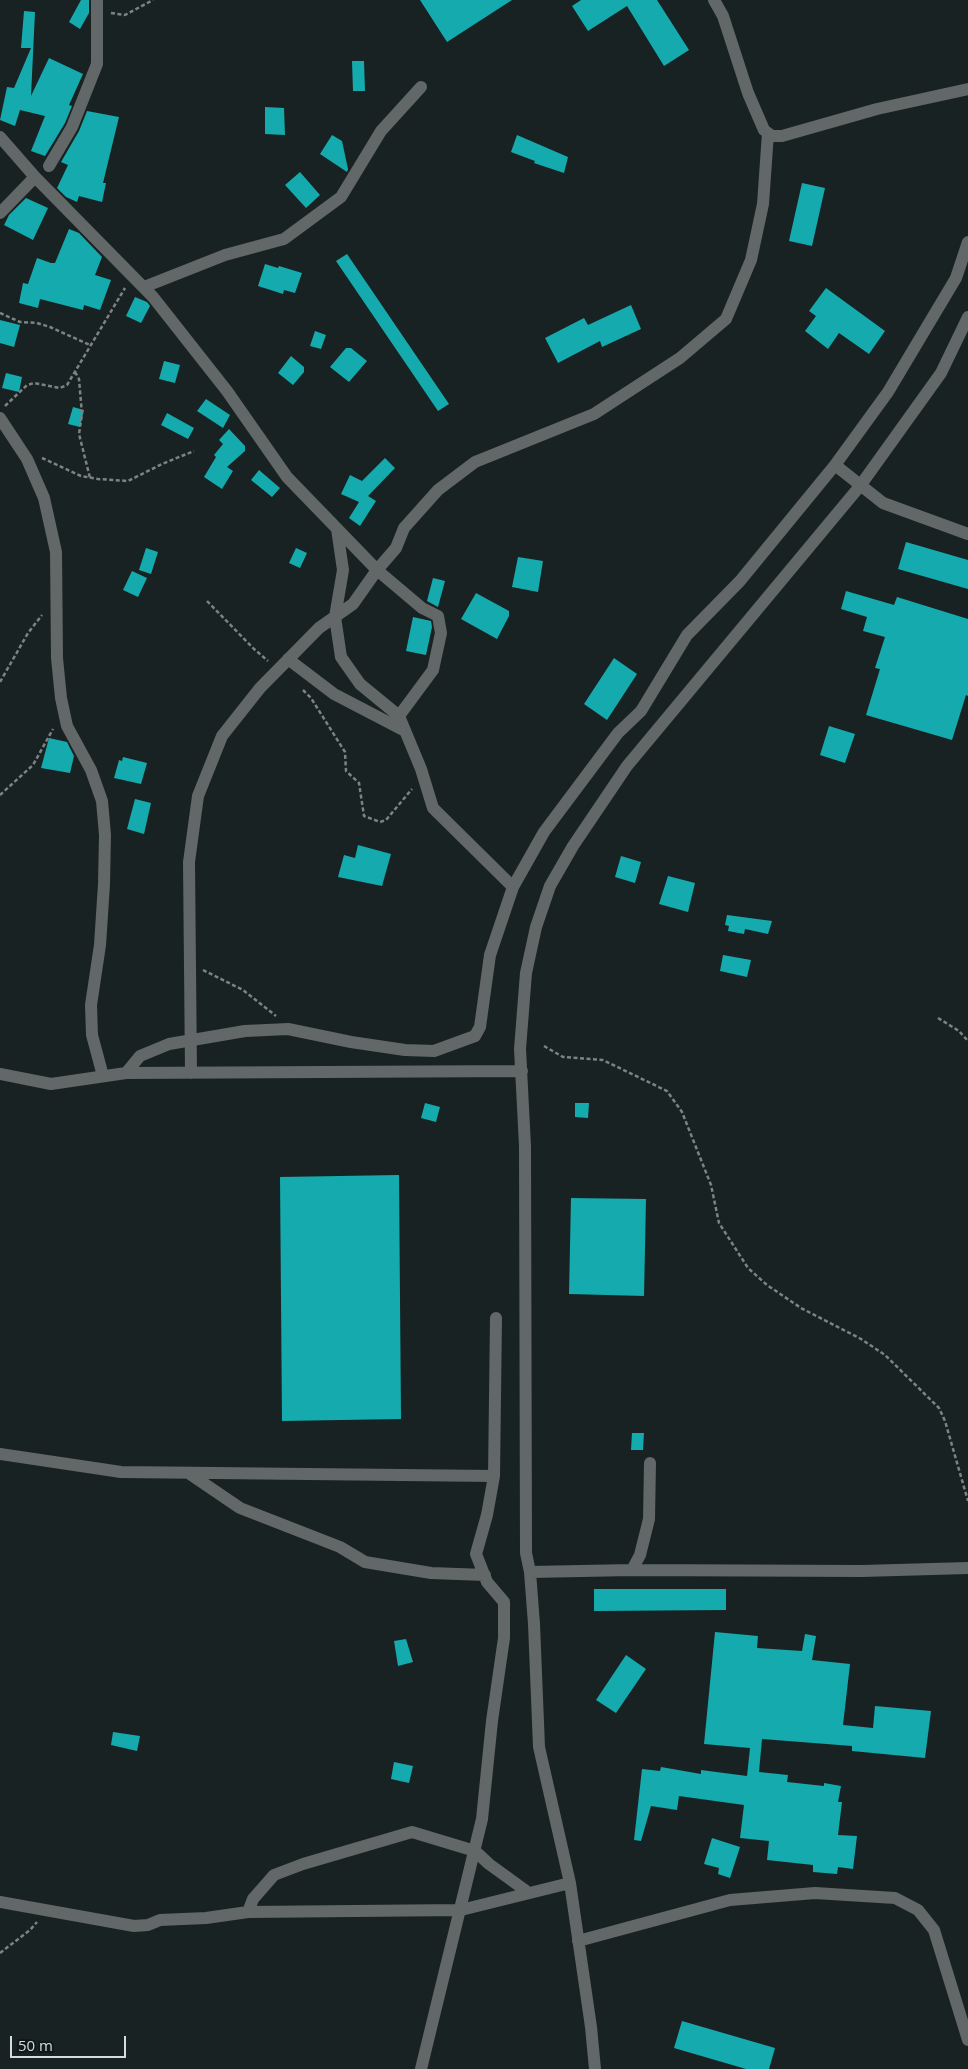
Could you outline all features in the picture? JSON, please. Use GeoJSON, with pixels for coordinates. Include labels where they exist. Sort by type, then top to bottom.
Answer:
{"type":"FeatureCollection","features":[{"type":"Feature","properties":{"kind":"street"},"geometry":{"type":"LineString","coordinates":[[714,0],[723,16],[748,93],[764,130],[772,136],[782,136],[877,109],[968,89]]}},
{"type":"Feature","properties":{"kind":"street"},"geometry":{"type":"LineString","coordinates":[[49,166],[72,128],[97,64],[97,5]]}},
{"type":"Feature","properties":{"kind":"street"},"geometry":{"type":"LineString","coordinates":[[144,287],[225,254],[284,239],[340,197],[381,131],[421,87]]}},
{"type":"Feature","properties":{"kind":"street"},"geometry":{"type":"LineString","coordinates":[[191,1073],[189,1040],[189,862],[198,796],[222,736],[260,688],[319,628],[354,604],[377,570],[396,548],[404,528],[438,490],[475,462],[594,414],[680,358],[726,319],[751,260],[762,204],[768,133]]}},
{"type":"Feature","properties":{"kind":"street"},"geometry":{"type":"LineString","coordinates":[[0,136],[35,177],[144,287],[227,391],[287,477],[377,570],[422,608],[438,616],[441,633],[433,670],[399,716]]}},
{"type":"Feature","properties":{"kind":"street"},"geometry":{"type":"LineString","coordinates":[[0,213],[35,177]]}},
{"type":"Feature","properties":{"kind":"street"},"geometry":{"type":"LineString","coordinates":[[126,1073],[140,1056],[169,1044],[245,1031],[288,1029],[350,1042],[405,1050],[434,1051],[475,1036],[480,1027],[490,955],[513,887],[544,832],[618,733],[641,711],[687,635],[740,581],[835,465],[888,392],[956,278],[968,242]]}},
{"type":"Feature","properties":{"kind":"street"},"geometry":{"type":"LineString","coordinates":[[595,2069],[570,1883],[540,1747],[530,1572],[526,1553],[525,1146],[520,1049],[526,973],[536,927],[550,886],[627,766],[860,486],[942,373],[968,317]]}},
{"type":"Feature","properties":{"kind":"street"},"geometry":{"type":"LineString","coordinates":[[0,418],[27,458],[44,498],[56,552],[56,658],[61,698],[67,726],[91,770],[102,801],[106,835],[100,945],[91,1005],[92,1035],[103,1076]]}},
{"type":"Feature","properties":{"kind":"street"},"geometry":{"type":"LineString","coordinates":[[835,465],[883,503],[968,534]]}},
{"type":"Feature","properties":{"kind":"street"},"geometry":{"type":"LineString","coordinates":[[337,529],[343,570],[336,616],[341,657],[360,684],[399,716],[421,769],[433,808],[513,887]]}},
{"type":"Feature","properties":{"kind":"street"},"geometry":{"type":"LineString","coordinates":[[288,659],[334,694],[405,731]]}},
{"type":"Feature","properties":{"kind":"street"},"geometry":{"type":"LineString","coordinates":[[0,1074],[51,1084],[126,1073],[522,1071]]}},
{"type":"Feature","properties":{"kind":"street"},"geometry":{"type":"LineString","coordinates":[[421,2069],[462,1910],[482,1819],[492,1721],[504,1638],[504,1602],[487,1582],[476,1554],[487,1515],[494,1476],[496,1318]]}},
{"type":"Feature","properties":{"kind":"street"},"geometry":{"type":"LineString","coordinates":[[0,1454],[121,1472],[494,1476]]}},
{"type":"Feature","properties":{"kind":"street"},"geometry":{"type":"LineString","coordinates":[[632,1570],[640,1556],[649,1519],[650,1463]]}},
{"type":"Feature","properties":{"kind":"street"},"geometry":{"type":"LineString","coordinates":[[189,1473],[240,1508],[340,1547],[365,1562],[430,1573],[485,1575]]}},
{"type":"Feature","properties":{"kind":"street"},"geometry":{"type":"LineString","coordinates":[[530,1572],[632,1570],[862,1571],[968,1568]]}},
{"type":"Feature","properties":{"kind":"street"},"geometry":{"type":"LineString","coordinates":[[248,1912],[253,1899],[274,1875],[303,1864],[412,1832],[475,1851],[488,1864],[529,1893]]}},
{"type":"Feature","properties":{"kind":"street"},"geometry":{"type":"LineString","coordinates":[[0,1902],[134,1926],[148,1925],[160,1920],[206,1918],[248,1912],[462,1910],[570,1883]]}},
{"type":"Feature","properties":{"kind":"street"},"geometry":{"type":"LineString","coordinates":[[578,1941],[730,1900],[816,1893],[895,1898],[918,1910],[934,1930],[968,2040]]}},
{"type":"Feature","properties":{"kind":"path"},"geometry":{"type":"LineString","coordinates":[[97,5],[125,15],[153,0]]}},
{"type":"Feature","properties":{"kind":"path"},"geometry":{"type":"LineString","coordinates":[[0,410],[27,385],[34,383],[60,388],[67,384],[115,308],[132,275]]}},
{"type":"Feature","properties":{"kind":"path"},"geometry":{"type":"LineString","coordinates":[[0,313],[20,322],[37,322],[50,326],[90,346]]}},
{"type":"Feature","properties":{"kind":"path"},"geometry":{"type":"LineString","coordinates":[[75,372],[79,379],[82,414],[79,434],[90,478]]}},
{"type":"Feature","properties":{"kind":"path"},"geometry":{"type":"LineString","coordinates":[[17,443],[51,463],[81,476],[128,481],[194,451]]}},
{"type":"Feature","properties":{"kind":"path"},"geometry":{"type":"LineString","coordinates":[[0,682],[28,633],[57,597]]}},
{"type":"Feature","properties":{"kind":"path"},"geometry":{"type":"LineString","coordinates":[[207,601],[254,649],[278,669]]}},
{"type":"Feature","properties":{"kind":"path"},"geometry":{"type":"LineString","coordinates":[[301,688],[311,698],[344,752],[346,771],[359,783],[364,816],[380,822],[386,820],[414,787],[421,769]]}},
{"type":"Feature","properties":{"kind":"path"},"geometry":{"type":"LineString","coordinates":[[0,795],[33,765],[53,728]]}},
{"type":"Feature","properties":{"kind":"path"},"geometry":{"type":"LineString","coordinates":[[938,1018],[959,1031],[968,1041]]}},
{"type":"Feature","properties":{"kind":"path"},"geometry":{"type":"LineString","coordinates":[[544,1046],[563,1057],[603,1060],[667,1091],[682,1112],[710,1185],[720,1223],[748,1268],[766,1285],[801,1308],[861,1339],[885,1356],[939,1408],[945,1421],[968,1501]]}},
{"type":"Feature","properties":{"kind":"path"},"geometry":{"type":"LineString","coordinates":[[0,1953],[51,1912]]}},
{"type":"Feature","properties":{"kind":"building"},"geometry":{"type":"Polygon","coordinates":[[[81,0],[89,0],[89,13],[80,29],[69,22],[81,0]]]}},
{"type":"Feature","properties":{"kind":"building"},"geometry":{"type":"Polygon","coordinates":[[[420,0],[512,0],[447,42],[420,0]]]}},
{"type":"Feature","properties":{"kind":"building"},"geometry":{"type":"Polygon","coordinates":[[[581,0],[657,0],[689,50],[664,66],[627,6],[588,31],[572,6],[581,0]]]}},
{"type":"Feature","properties":{"kind":"building"},"geometry":{"type":"Polygon","coordinates":[[[24,11],[35,12],[31,96],[49,58],[83,74],[69,105],[72,106],[65,123],[45,156],[31,151],[45,116],[20,110],[15,126],[0,120],[7,87],[14,88],[31,48],[21,48],[24,11]]]}},
{"type":"Feature","properties":{"kind":"building"},"geometry":{"type":"Polygon","coordinates":[[[352,61],[364,61],[365,91],[353,91],[352,61]]]}},
{"type":"Feature","properties":{"kind":"building"},"geometry":{"type":"Polygon","coordinates":[[[265,107],[284,108],[285,135],[265,134],[265,107]]]}},
{"type":"Feature","properties":{"kind":"building"},"geometry":{"type":"Polygon","coordinates":[[[87,111],[119,117],[103,183],[106,183],[102,202],[79,196],[77,202],[66,197],[57,188],[68,165],[61,162],[79,131],[87,111]]]}},
{"type":"Feature","properties":{"kind":"building"},"geometry":{"type":"Polygon","coordinates":[[[332,135],[342,141],[347,172],[320,154],[332,135]]]}},
{"type":"Feature","properties":{"kind":"building"},"geometry":{"type":"Polygon","coordinates":[[[517,135],[568,157],[564,173],[534,163],[535,161],[511,152],[517,135]]]}},
{"type":"Feature","properties":{"kind":"building"},"geometry":{"type":"Polygon","coordinates":[[[300,172],[320,195],[306,208],[285,185],[300,172]]]}},
{"type":"Feature","properties":{"kind":"building"},"geometry":{"type":"Polygon","coordinates":[[[802,183],[825,188],[812,246],[789,241],[802,183]]]}},
{"type":"Feature","properties":{"kind":"building"},"geometry":{"type":"Polygon","coordinates":[[[26,198],[48,208],[33,240],[4,225],[9,215],[26,198]]]}},
{"type":"Feature","properties":{"kind":"building"},"geometry":{"type":"Polygon","coordinates":[[[69,229],[79,233],[102,257],[95,275],[111,280],[100,310],[84,305],[83,310],[40,299],[38,308],[19,303],[23,283],[28,284],[37,258],[55,263],[69,229]]]}},
{"type":"Feature","properties":{"kind":"building"},"geometry":{"type":"Polygon","coordinates":[[[347,254],[449,404],[438,411],[336,261],[347,254]]]}},
{"type":"Feature","properties":{"kind":"building"},"geometry":{"type":"Polygon","coordinates":[[[265,264],[302,273],[295,293],[284,290],[283,294],[258,286],[265,264]]]}},
{"type":"Feature","properties":{"kind":"building"},"geometry":{"type":"Polygon","coordinates":[[[826,288],[885,331],[869,354],[839,333],[828,349],[805,331],[816,316],[809,311],[826,288]]]}},
{"type":"Feature","properties":{"kind":"building"},"geometry":{"type":"Polygon","coordinates":[[[135,297],[147,302],[150,306],[141,323],[126,316],[135,297]]]}},
{"type":"Feature","properties":{"kind":"building"},"geometry":{"type":"Polygon","coordinates":[[[631,305],[641,329],[602,347],[600,341],[558,363],[545,338],[584,318],[588,325],[631,305]]]}},
{"type":"Feature","properties":{"kind":"building"},"geometry":{"type":"Polygon","coordinates":[[[0,320],[20,325],[14,347],[0,343],[0,320]]]}},
{"type":"Feature","properties":{"kind":"building"},"geometry":{"type":"Polygon","coordinates":[[[315,331],[326,335],[321,349],[310,346],[315,331]]]}},
{"type":"Feature","properties":{"kind":"building"},"geometry":{"type":"Polygon","coordinates":[[[346,348],[351,348],[367,361],[349,382],[330,367],[346,348]]]}},
{"type":"Feature","properties":{"kind":"building"},"geometry":{"type":"Polygon","coordinates":[[[291,356],[304,367],[304,372],[293,385],[278,373],[291,356]]]}},
{"type":"Feature","properties":{"kind":"building"},"geometry":{"type":"Polygon","coordinates":[[[164,361],[180,365],[175,383],[159,379],[164,361]]]}},
{"type":"Feature","properties":{"kind":"building"},"geometry":{"type":"Polygon","coordinates":[[[6,373],[22,377],[19,392],[2,388],[6,373]]]}},
{"type":"Feature","properties":{"kind":"building"},"geometry":{"type":"Polygon","coordinates":[[[206,399],[230,415],[223,428],[197,411],[206,399]]]}},
{"type":"Feature","properties":{"kind":"building"},"geometry":{"type":"Polygon","coordinates":[[[73,407],[84,410],[80,427],[68,424],[73,407]]]}},
{"type":"Feature","properties":{"kind":"building"},"geometry":{"type":"Polygon","coordinates":[[[167,413],[194,428],[188,439],[161,425],[167,413]]]}},
{"type":"Feature","properties":{"kind":"building"},"geometry":{"type":"Polygon","coordinates":[[[229,429],[245,446],[245,451],[227,467],[233,471],[222,489],[204,477],[216,457],[214,455],[223,444],[219,440],[229,429]]]}},
{"type":"Feature","properties":{"kind":"building"},"geometry":{"type":"Polygon","coordinates":[[[385,458],[395,468],[368,496],[376,501],[360,526],[349,518],[359,502],[341,494],[350,475],[362,481],[385,458]]]}},
{"type":"Feature","properties":{"kind":"building"},"geometry":{"type":"Polygon","coordinates":[[[259,470],[280,488],[272,497],[251,480],[259,470]]]}},
{"type":"Feature","properties":{"kind":"building"},"geometry":{"type":"Polygon","coordinates":[[[906,542],[968,560],[968,589],[898,569],[906,542]]]}},
{"type":"Feature","properties":{"kind":"building"},"geometry":{"type":"Polygon","coordinates":[[[146,548],[158,552],[151,574],[139,570],[146,548]]]}},
{"type":"Feature","properties":{"kind":"building"},"geometry":{"type":"Polygon","coordinates":[[[296,548],[307,553],[300,568],[289,563],[296,548]]]}},
{"type":"Feature","properties":{"kind":"building"},"geometry":{"type":"Polygon","coordinates":[[[518,557],[543,561],[538,592],[512,587],[518,557]]]}},
{"type":"Feature","properties":{"kind":"building"},"geometry":{"type":"Polygon","coordinates":[[[132,571],[147,578],[138,597],[123,590],[132,571]]]}},
{"type":"Feature","properties":{"kind":"building"},"geometry":{"type":"Polygon","coordinates":[[[433,578],[445,581],[438,607],[427,601],[433,578]]]}},
{"type":"Feature","properties":{"kind":"building"},"geometry":{"type":"Polygon","coordinates":[[[846,591],[894,605],[897,597],[968,619],[968,696],[966,695],[952,740],[866,715],[880,669],[875,668],[885,637],[863,631],[867,617],[841,609],[846,591]]]}},
{"type":"Feature","properties":{"kind":"building"},"geometry":{"type":"Polygon","coordinates":[[[476,593],[509,611],[509,616],[497,639],[461,619],[476,593]]]}},
{"type":"Feature","properties":{"kind":"building"},"geometry":{"type":"Polygon","coordinates":[[[413,617],[431,621],[432,627],[426,655],[406,651],[413,617]]]}},
{"type":"Feature","properties":{"kind":"building"},"geometry":{"type":"Polygon","coordinates":[[[614,658],[637,674],[607,720],[584,704],[614,658]]]}},
{"type":"Feature","properties":{"kind":"building"},"geometry":{"type":"Polygon","coordinates":[[[829,726],[855,734],[845,763],[820,755],[829,726]]]}},
{"type":"Feature","properties":{"kind":"building"},"geometry":{"type":"Polygon","coordinates":[[[49,738],[67,742],[74,756],[70,773],[41,768],[49,738]]]}},
{"type":"Feature","properties":{"kind":"building"},"geometry":{"type":"Polygon","coordinates":[[[123,757],[147,763],[141,784],[114,778],[119,760],[122,761],[123,757]]]}},
{"type":"Feature","properties":{"kind":"building"},"geometry":{"type":"Polygon","coordinates":[[[135,799],[151,803],[144,834],[127,829],[135,799]]]}},
{"type":"Feature","properties":{"kind":"building"},"geometry":{"type":"Polygon","coordinates":[[[358,845],[391,854],[382,886],[338,877],[344,855],[355,858],[358,845]]]}},
{"type":"Feature","properties":{"kind":"building"},"geometry":{"type":"Polygon","coordinates":[[[621,856],[641,862],[635,883],[615,877],[621,856]]]}},
{"type":"Feature","properties":{"kind":"building"},"geometry":{"type":"Polygon","coordinates":[[[668,876],[695,883],[688,912],[659,904],[668,876]]]}},
{"type":"Feature","properties":{"kind":"building"},"geometry":{"type":"Polygon","coordinates":[[[727,915],[772,921],[768,934],[745,929],[744,934],[728,931],[729,926],[725,925],[727,915]]]}},
{"type":"Feature","properties":{"kind":"building"},"geometry":{"type":"Polygon","coordinates":[[[723,955],[751,960],[747,977],[720,971],[723,955]]]}},
{"type":"Feature","properties":{"kind":"building"},"geometry":{"type":"Polygon","coordinates":[[[425,1103],[440,1107],[436,1122],[421,1118],[425,1103]]]}},
{"type":"Feature","properties":{"kind":"building"},"geometry":{"type":"Polygon","coordinates":[[[575,1103],[589,1103],[588,1118],[575,1117],[575,1103]]]}},
{"type":"Feature","properties":{"kind":"building"},"geometry":{"type":"Polygon","coordinates":[[[399,1175],[401,1419],[282,1421],[280,1177],[399,1175]]]}},
{"type":"Feature","properties":{"kind":"building"},"geometry":{"type":"Polygon","coordinates":[[[571,1198],[646,1199],[644,1296],[569,1294],[571,1198]]]}},
{"type":"Feature","properties":{"kind":"building"},"geometry":{"type":"Polygon","coordinates":[[[632,1433],[644,1433],[643,1450],[631,1450],[632,1433]]]}},
{"type":"Feature","properties":{"kind":"building"},"geometry":{"type":"Polygon","coordinates":[[[594,1589],[726,1589],[726,1610],[594,1611],[594,1589]]]}},
{"type":"Feature","properties":{"kind":"building"},"geometry":{"type":"Polygon","coordinates":[[[715,1632],[758,1636],[757,1648],[802,1651],[805,1634],[816,1636],[812,1660],[850,1664],[843,1725],[873,1728],[875,1706],[931,1711],[925,1758],[852,1751],[852,1746],[762,1739],[759,1772],[788,1775],[787,1782],[824,1786],[824,1783],[841,1786],[838,1802],[842,1802],[838,1835],[857,1836],[853,1869],[838,1867],[837,1874],[813,1872],[813,1865],[767,1860],[769,1841],[740,1838],[744,1805],[679,1796],[677,1810],[651,1806],[641,1841],[634,1840],[642,1769],[660,1771],[661,1767],[701,1774],[701,1770],[747,1776],[750,1748],[704,1744],[715,1632]]]}},
{"type":"Feature","properties":{"kind":"building"},"geometry":{"type":"Polygon","coordinates":[[[406,1639],[413,1662],[398,1666],[394,1641],[406,1639]]]}},
{"type":"Feature","properties":{"kind":"building"},"geometry":{"type":"Polygon","coordinates":[[[626,1655],[646,1669],[616,1713],[596,1700],[626,1655]]]}},
{"type":"Feature","properties":{"kind":"building"},"geometry":{"type":"Polygon","coordinates":[[[113,1732],[140,1736],[137,1751],[111,1745],[113,1732]]]}},
{"type":"Feature","properties":{"kind":"building"},"geometry":{"type":"Polygon","coordinates":[[[394,1762],[413,1766],[409,1783],[391,1779],[394,1762]]]}},
{"type":"Feature","properties":{"kind":"building"},"geometry":{"type":"Polygon","coordinates":[[[712,1838],[740,1847],[730,1878],[718,1874],[719,1868],[704,1864],[712,1838]]]}},
{"type":"Feature","properties":{"kind":"building"},"geometry":{"type":"Polygon","coordinates":[[[682,2021],[775,2048],[769,2069],[746,2069],[674,2048],[682,2021]]]}}]}
